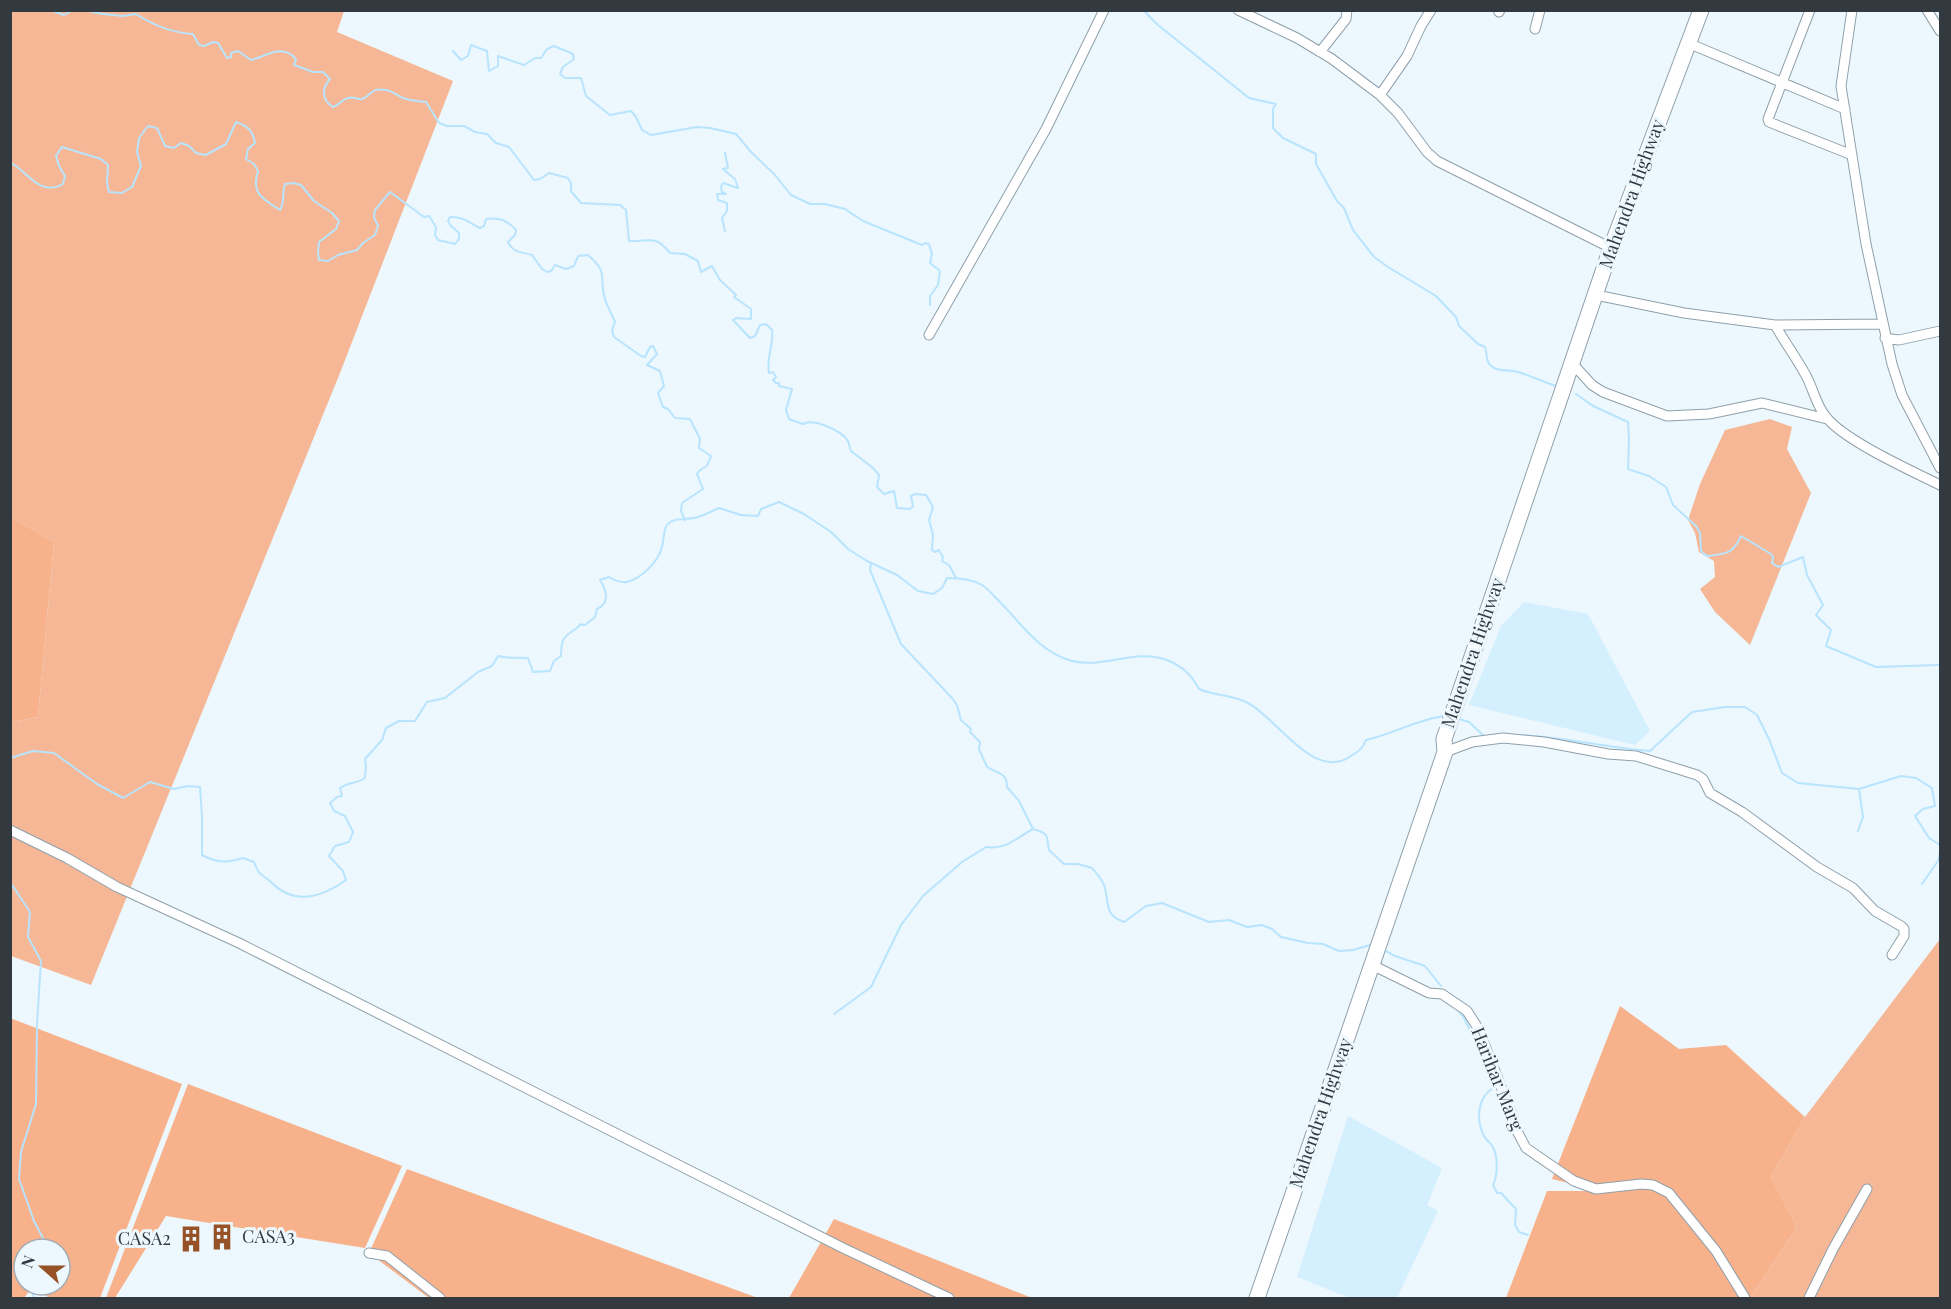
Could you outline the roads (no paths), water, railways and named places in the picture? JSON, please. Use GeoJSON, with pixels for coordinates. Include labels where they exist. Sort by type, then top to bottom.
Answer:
{"type":"FeatureCollection","features":[{"type":"Feature","properties":{"kind":"highway","name":"Mahendra Highway"},"geometry":{"type":"LineString","coordinates":[[1257,1299],[1416,840],[1458,698],[1611,248],[1701,10]]}},
{"type":"Feature","properties":{"kind":"street"},"geometry":{"type":"LineString","coordinates":[[929,335],[1046,129],[1104,10]]}},
{"type":"Feature","properties":{"kind":"street"},"geometry":{"type":"LineString","coordinates":[[1238,10],[1297,38],[1380,95],[1398,113],[1427,153],[1437,161],[1611,248]]}},
{"type":"Feature","properties":{"kind":"street"},"geometry":{"type":"LineString","coordinates":[[1320,52],[1346,19],[1347,10]]}},
{"type":"Feature","properties":{"kind":"street"},"geometry":{"type":"LineString","coordinates":[[1380,95],[1407,56],[1431,10]]}},
{"type":"Feature","properties":{"kind":"street"},"geometry":{"type":"LineString","coordinates":[[1535,29],[1540,10]]}},
{"type":"Feature","properties":{"kind":"street"},"geometry":{"type":"LineString","coordinates":[[1810,10],[1768,119],[1769,122],[1852,155]]}},
{"type":"Feature","properties":{"kind":"street"},"geometry":{"type":"LineString","coordinates":[[1852,10],[1841,86],[1866,244],[1885,338],[1902,395],[1941,468]]}},
{"type":"Feature","properties":{"kind":"street"},"geometry":{"type":"LineString","coordinates":[[1927,10],[1941,31]]}},
{"type":"Feature","properties":{"kind":"street"},"geometry":{"type":"LineString","coordinates":[[1688,43],[1845,109]]}},
{"type":"Feature","properties":{"kind":"street"},"geometry":{"type":"LineString","coordinates":[[1596,295],[1684,313],[1775,325],[1882,324]]}},
{"type":"Feature","properties":{"kind":"street"},"geometry":{"type":"LineString","coordinates":[[1775,325],[1805,372],[1827,419],[1846,434],[1941,485]]}},
{"type":"Feature","properties":{"kind":"street"},"geometry":{"type":"LineString","coordinates":[[1885,338],[1899,340],[1941,331]]}},
{"type":"Feature","properties":{"kind":"street"},"geometry":{"type":"LineString","coordinates":[[1572,363],[1592,385],[1603,392],[1667,416],[1709,414],[1762,403],[1827,419]]}},
{"type":"Feature","properties":{"kind":"street"},"geometry":{"type":"LineString","coordinates":[[1445,746],[1503,738],[1544,742],[1608,754],[1636,756],[1697,775],[1703,779],[1710,793],[1742,812],[1817,867],[1853,888],[1875,911],[1901,926],[1904,929],[1904,936],[1892,955]]}},
{"type":"Feature","properties":{"kind":"street"},"geometry":{"type":"LineString","coordinates":[[10,830],[67,858],[117,887],[239,943],[825,1239],[949,1299]]}},
{"type":"Feature","properties":{"kind":"street","name":"Harihar Marg"},"geometry":{"type":"LineString","coordinates":[[1372,964],[1430,993],[1442,994],[1467,1011],[1478,1028],[1511,1112],[1516,1131],[1526,1148],[1574,1181],[1596,1189],[1641,1184],[1653,1185],[1669,1193],[1716,1251],[1745,1299]]}},
{"type":"Feature","properties":{"kind":"street"},"geometry":{"type":"LineString","coordinates":[[1809,1299],[1833,1249],[1867,1189]]}},
{"type":"Feature","properties":{"kind":"street"},"geometry":{"type":"LineString","coordinates":[[369,1253],[387,1256],[440,1299]]}},
{"type":"Feature","properties":{"kind":"waterway"},"geometry":{"type":"LineString","coordinates":[[50,10],[64,15],[73,10]]}},
{"type":"Feature","properties":{"kind":"waterway"},"geometry":{"type":"LineString","coordinates":[[84,10],[123,16],[136,14],[163,28],[193,34],[199,45],[218,43],[227,58],[231,57],[231,53],[238,51],[251,60],[280,51],[291,54],[296,59],[294,65],[313,72],[323,72],[330,79],[324,94],[333,107],[346,99],[352,97],[362,99],[381,89],[406,99],[426,102],[439,123],[447,126],[464,126],[475,132],[487,134],[496,143],[509,147],[534,180],[549,173],[568,178],[571,191],[581,203],[620,205],[626,210],[629,241],[656,241],[670,253],[685,254],[698,261],[701,272],[712,266],[720,280],[736,295],[734,297],[751,309],[751,319],[736,318],[733,320],[750,338],[755,336],[760,325],[766,324],[772,330],[769,373],[773,372],[776,377],[773,380],[779,383],[779,386],[792,389],[786,410],[789,419],[803,424],[820,424],[845,437],[851,451],[879,475],[877,487],[884,494],[894,491],[897,508],[910,509],[913,506],[911,496],[926,495],[933,507],[929,520],[933,535],[932,550],[935,552],[939,550],[943,557],[942,561],[949,565],[956,578]]}},
{"type":"Feature","properties":{"kind":"waterway"},"geometry":{"type":"LineString","coordinates":[[1143,10],[1158,25],[1249,98],[1276,104],[1273,109],[1273,128],[1283,138],[1316,154],[1316,164],[1337,201],[1344,208],[1353,230],[1374,257],[1436,296],[1456,317],[1459,326],[1478,344],[1485,347],[1490,365],[1496,369],[1518,372],[1559,387]]}},
{"type":"Feature","properties":{"kind":"waterway"},"geometry":{"type":"LineString","coordinates":[[453,51],[461,60],[468,56],[471,45],[487,51],[489,71],[498,66],[498,56],[524,65],[535,58],[541,58],[547,49],[554,46],[573,54],[574,59],[563,67],[560,74],[565,78],[581,78],[586,96],[610,115],[631,111],[642,130],[651,135],[697,127],[736,134],[791,195],[810,204],[825,204],[845,209],[863,221],[922,245],[929,244],[932,254],[930,263],[940,271],[938,285],[930,296],[930,305]]}},
{"type":"Feature","properties":{"kind":"waterway"},"geometry":{"type":"LineString","coordinates":[[10,162],[41,186],[55,187],[63,184],[65,176],[56,156],[62,147],[101,159],[108,165],[109,192],[122,193],[132,187],[141,166],[137,152],[139,138],[148,126],[157,128],[165,146],[174,148],[181,143],[189,146],[196,153],[206,155],[226,144],[236,122],[247,127],[253,135],[255,143],[248,149],[246,159],[254,164],[258,171],[256,185],[263,199],[280,210],[285,184],[301,185],[314,201],[332,213],[339,221],[336,229],[319,242],[319,260],[328,261],[338,255],[357,250],[375,235],[378,226],[374,217],[375,210],[390,192],[424,217],[429,216],[436,227],[435,235],[438,240],[455,244],[459,239],[459,233],[448,221],[450,217],[462,219],[480,228],[484,226],[486,219],[495,218],[506,222],[516,230],[515,235],[508,242],[512,248],[532,255],[547,272],[551,271],[555,265],[566,269],[574,266],[578,256],[588,255],[601,271],[605,299],[615,322],[612,330],[614,337],[645,357],[650,347],[653,346],[657,354],[647,365],[660,371],[664,386],[658,393],[663,407],[668,409],[675,418],[690,419],[700,439],[699,448],[711,456],[707,466],[697,474],[703,489],[682,503],[681,511],[685,520]]}},
{"type":"Feature","properties":{"kind":"waterway"},"geometry":{"type":"LineString","coordinates":[[725,153],[728,168],[723,169],[735,179],[738,188],[723,183],[722,192],[726,194],[717,194],[718,200],[727,203],[727,211],[722,218],[725,231]]}},
{"type":"Feature","properties":{"kind":"waterway"},"geometry":{"type":"LineString","coordinates":[[1576,394],[1593,406],[1628,422],[1628,469],[1649,476],[1666,487],[1673,505],[1696,526],[1700,533],[1701,551],[1707,556],[1719,555],[1732,550],[1741,536],[1771,554],[1772,563],[1778,567],[1803,557],[1807,575],[1823,605],[1816,615],[1831,630],[1826,646],[1876,667],[1940,665]]}},
{"type":"Feature","properties":{"kind":"waterway"},"geometry":{"type":"LineString","coordinates":[[10,758],[33,751],[54,753],[97,784],[123,798],[150,782],[174,789],[188,786],[200,787],[202,855],[212,860],[232,861],[243,858],[254,862],[261,874],[290,895],[309,896],[328,891],[346,880],[343,871],[329,856],[335,846],[349,842],[353,832],[345,816],[334,811],[330,803],[342,796],[340,788],[365,778],[365,759],[382,740],[386,728],[399,721],[415,721],[427,702],[445,698],[478,672],[492,666],[498,656],[528,658],[533,672],[550,671],[554,661],[561,656],[562,642],[566,636],[580,624],[585,625],[595,617],[597,609],[606,600],[606,592],[600,580],[609,577],[627,582],[644,573],[660,553],[665,530],[670,522],[698,517],[719,508],[741,515],[758,516],[761,509],[779,502],[804,514],[831,532],[848,549],[897,575],[918,591],[933,594],[942,588],[947,578],[965,579],[982,585],[1030,635],[1060,657],[1084,663],[1143,656],[1167,660],[1190,675],[1199,689],[1248,703],[1310,755],[1324,761],[1337,762],[1356,753],[1366,740],[1425,720],[1445,716]]}},
{"type":"Feature","properties":{"kind":"waterway"},"geometry":{"type":"LineString","coordinates":[[871,563],[870,570],[901,644],[957,705],[961,720],[980,742],[979,749],[987,767],[1004,776],[1007,787],[1019,801],[1033,829]]}},
{"type":"Feature","properties":{"kind":"waterway"},"geometry":{"type":"LineString","coordinates":[[1521,735],[1650,751],[1692,712],[1725,707],[1745,707],[1757,715],[1782,773],[1798,783],[1859,789],[1901,776],[1916,778],[1932,788],[1935,806],[1923,809],[1915,816],[1929,838],[1940,845]]}},
{"type":"Feature","properties":{"kind":"waterway"},"geometry":{"type":"LineString","coordinates":[[1456,718],[1469,722],[1485,737]]}},
{"type":"Feature","properties":{"kind":"waterway"},"geometry":{"type":"LineString","coordinates":[[1858,831],[1863,817],[1859,789]]}},
{"type":"Feature","properties":{"kind":"waterway"},"geometry":{"type":"LineString","coordinates":[[834,1014],[871,987],[901,925],[923,896],[962,862],[986,847],[1005,845],[1033,829],[1045,834],[1049,850],[1064,864],[1078,864],[1092,868],[1100,877],[1111,913],[1118,920],[1124,922],[1146,906],[1162,903],[1209,922],[1229,920],[1247,927],[1262,925],[1272,929],[1281,937],[1323,944],[1339,951],[1373,946]]}},
{"type":"Feature","properties":{"kind":"waterway"},"geometry":{"type":"LineString","coordinates":[[1922,884],[1938,861],[1940,853]]}},
{"type":"Feature","properties":{"kind":"waterway"},"geometry":{"type":"LineString","coordinates":[[10,882],[30,912],[28,937],[41,961],[36,1104],[21,1152],[19,1179],[42,1237]]}},
{"type":"Feature","properties":{"kind":"waterway"},"geometry":{"type":"LineString","coordinates":[[1384,950],[1425,966],[1441,986]]}},
{"type":"Feature","properties":{"kind":"waterway"},"geometry":{"type":"LineString","coordinates":[[1457,1009],[1464,1018],[1492,1075]]}},
{"type":"Feature","properties":{"kind":"waterway"},"geometry":{"type":"LineString","coordinates":[[1494,1080],[1493,1088],[1481,1103],[1479,1116],[1481,1130],[1493,1147],[1496,1156],[1497,1171],[1493,1185],[1497,1193],[1501,1193],[1516,1209],[1515,1225],[1519,1232],[1528,1235]]}},
{"type":"Feature","properties":{"kind":"place","name":"CASA3"},"geometry":{"type":"Point","coordinates":[222,1237]}},
{"type":"Feature","properties":{"kind":"place","name":"CASA2"},"geometry":{"type":"Point","coordinates":[191,1239]}}]}
